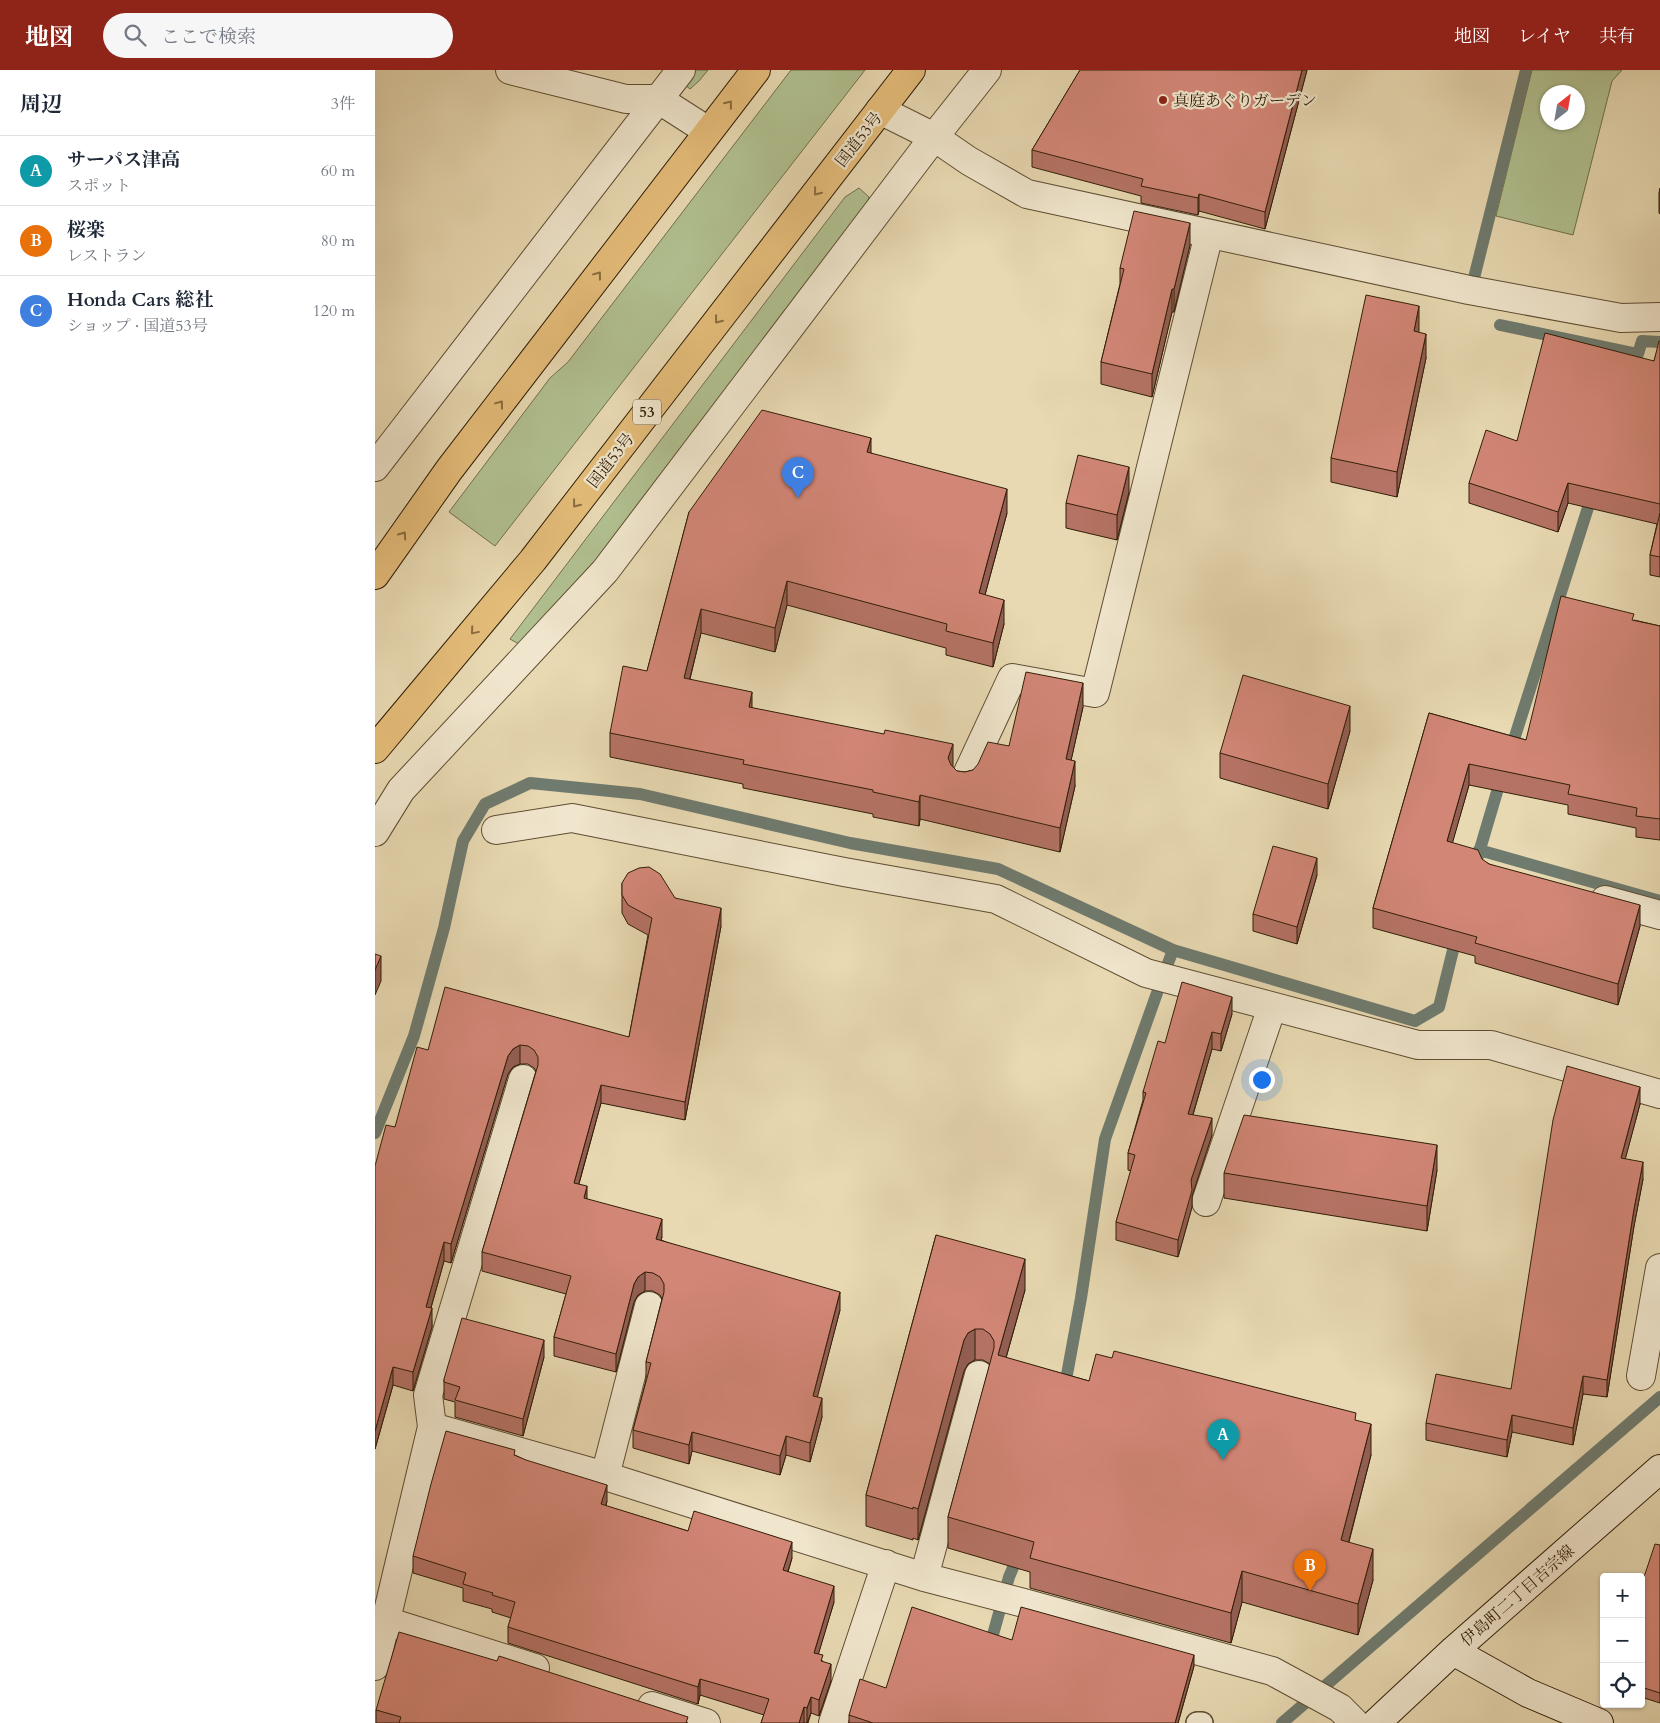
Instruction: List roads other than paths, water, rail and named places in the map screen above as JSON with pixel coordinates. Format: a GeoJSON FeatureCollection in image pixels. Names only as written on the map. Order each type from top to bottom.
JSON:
{"type":"FeatureCollection","features":[{"type":"Feature","properties":{"kind":"highway"},"geometry":{"type":"LineString","coordinates":[[375,574],[449,470],[756,70]]}},
{"type":"Feature","properties":{"kind":"highway","name":"国道53号"},"geometry":{"type":"LineString","coordinates":[[375,749],[533,560],[911,70]]}},
{"type":"Feature","properties":{"kind":"street"},"geometry":{"type":"LineString","coordinates":[[510,70],[626,99],[658,99],[708,131]]}},
{"type":"Feature","properties":{"kind":"street"},"geometry":{"type":"LineString","coordinates":[[375,467],[681,70]]}},
{"type":"Feature","properties":{"kind":"street"},"geometry":{"type":"LineString","coordinates":[[375,832],[401,790],[605,571],[934,137],[987,70]]}},
{"type":"Feature","properties":{"kind":"street"},"geometry":{"type":"LineString","coordinates":[[881,110],[934,137],[969,162],[1027,194],[1469,290],[1621,318],[1660,317]]}},
{"type":"Feature","properties":{"kind":"street"},"geometry":{"type":"LineString","coordinates":[[964,781],[1013,678],[1095,693],[1209,234]]}},
{"type":"Feature","properties":{"kind":"street"},"geometry":{"type":"LineString","coordinates":[[496,830],[572,818],[844,872],[996,899],[1146,973],[1418,1045],[1491,1045],[1660,1094]]}},
{"type":"Feature","properties":{"kind":"street"},"geometry":{"type":"LineString","coordinates":[[1586,895],[1660,915]]}},
{"type":"Feature","properties":{"kind":"street"},"geometry":{"type":"LineString","coordinates":[[1206,1202],[1272,1007]]}},
{"type":"Feature","properties":{"kind":"street"},"geometry":{"type":"LineString","coordinates":[[375,1666],[432,1427],[428,1395],[523,1079]]}},
{"type":"Feature","properties":{"kind":"street"},"geometry":{"type":"LineString","coordinates":[[1641,1376],[1660,1268]]}},
{"type":"Feature","properties":{"kind":"street"},"geometry":{"type":"LineString","coordinates":[[605,1476],[649,1306]]}},
{"type":"Feature","properties":{"kind":"street"},"geometry":{"type":"LineString","coordinates":[[924,1577],[979,1375]]}},
{"type":"Feature","properties":{"kind":"street"},"geometry":{"type":"LineString","coordinates":[[432,1427],[605,1476],[924,1577],[989,1593],[1272,1671],[1340,1708],[1355,1723]]}},
{"type":"Feature","properties":{"kind":"street","name":"伊島町二丁目吉宗線"},"geometry":{"type":"LineString","coordinates":[[1376,1723],[1453,1651],[1660,1468]]}},
{"type":"Feature","properties":{"kind":"street"},"geometry":{"type":"LineString","coordinates":[[833,1723],[886,1564]]}},
{"type":"Feature","properties":{"kind":"street"},"geometry":{"type":"LineString","coordinates":[[386,1621],[556,1675]]}},
{"type":"Feature","properties":{"kind":"street"},"geometry":{"type":"LineString","coordinates":[[1453,1651],[1528,1694],[1599,1723]]}},
{"type":"Feature","properties":{"kind":"street"},"geometry":{"type":"LineString","coordinates":[[631,1699],[706,1723]]}},
{"type":"Feature","properties":{"kind":"lane"},"geometry":{"type":"LineString","coordinates":[[1197,1723],[1203,1723]]}},
{"type":"Feature","properties":{"kind":"waterway"},"geometry":{"type":"LineString","coordinates":[[1473,282],[1526,70]]}},
{"type":"Feature","properties":{"kind":"waterway"},"geometry":{"type":"LineString","coordinates":[[1500,325],[1638,354]]}},
{"type":"Feature","properties":{"kind":"waterway"},"geometry":{"type":"LineString","coordinates":[[1632,373],[1642,341],[1660,342]]}},
{"type":"Feature","properties":{"kind":"waterway"},"geometry":{"type":"LineString","coordinates":[[1510,752],[1593,492]]}},
{"type":"Feature","properties":{"kind":"waterway"},"geometry":{"type":"LineString","coordinates":[[1475,866],[1502,775]]}},
{"type":"Feature","properties":{"kind":"waterway"},"geometry":{"type":"LineString","coordinates":[[375,1133],[414,1036],[444,928],[463,841],[485,804],[530,783],[640,794],[850,843],[998,869],[1173,950],[1415,1021],[1439,1007],[1457,934]]}},
{"type":"Feature","properties":{"kind":"waterway"},"geometry":{"type":"LineString","coordinates":[[1479,850],[1660,901]]}},
{"type":"Feature","properties":{"kind":"waterway"},"geometry":{"type":"LineString","coordinates":[[1167,966],[1173,950]]}},
{"type":"Feature","properties":{"kind":"waterway"},"geometry":{"type":"LineString","coordinates":[[1064,1391],[1081,1298],[1105,1139],[1157,993]]}},
{"type":"Feature","properties":{"kind":"waterway"},"geometry":{"type":"LineString","coordinates":[[1282,1723],[1660,1397]]}},
{"type":"Feature","properties":{"kind":"waterway"},"geometry":{"type":"LineString","coordinates":[[989,1649],[1009,1577],[1020,1551]]}},
{"type":"Feature","properties":{"kind":"place","name":"真庭あぐりガーデン"},"geometry":{"type":"Point","coordinates":[1163,100]}},
{"type":"Feature","properties":{"kind":"place","name":"Honda Cars 総社"},"geometry":{"type":"Point","coordinates":[798,498]}},
{"type":"Feature","properties":{"kind":"place","name":"サーパス津高"},"geometry":{"type":"Point","coordinates":[1223,1460]}},
{"type":"Feature","properties":{"kind":"place","name":"桜楽"},"geometry":{"type":"Point","coordinates":[1310,1591]}}]}
